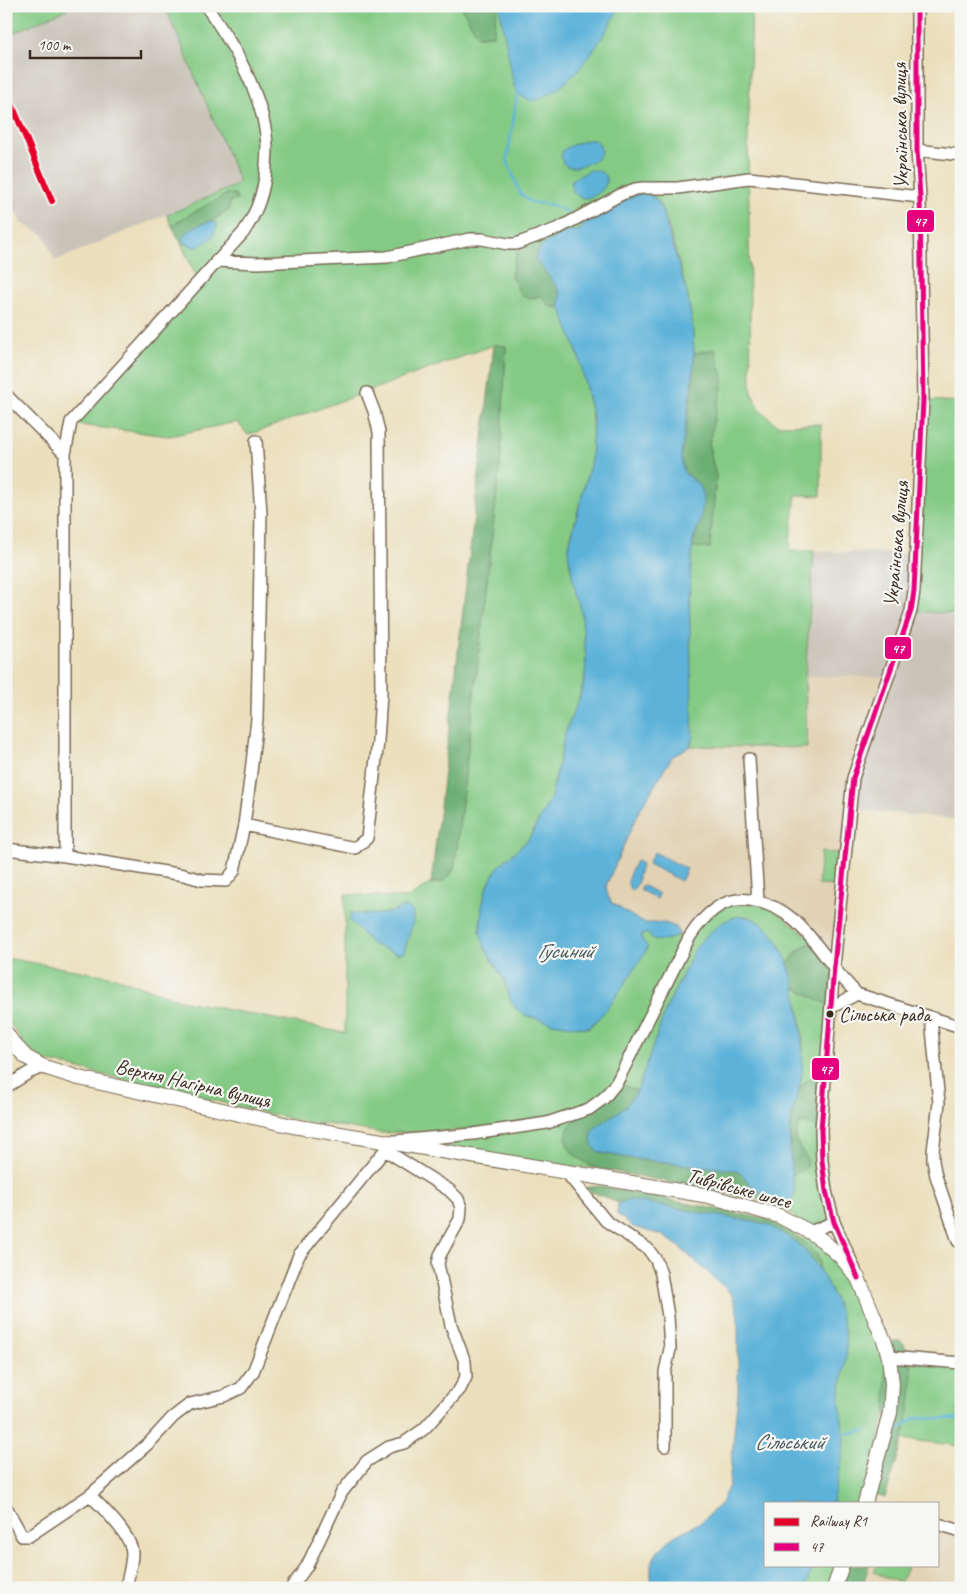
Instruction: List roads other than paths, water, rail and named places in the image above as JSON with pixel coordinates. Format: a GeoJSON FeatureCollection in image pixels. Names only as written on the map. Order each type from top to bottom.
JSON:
{"type":"FeatureCollection","features":[{"type":"Feature","properties":{"kind":"main road","name":"Верхня Нагірна вулиця"},"geometry":{"type":"LineString","coordinates":[[6,1033],[26,1056],[44,1068],[79,1078],[385,1146],[566,1172]]}},
{"type":"Feature","properties":{"kind":"main road","name":"Тиврівське шосе"},"geometry":{"type":"LineString","coordinates":[[566,1172],[709,1196],[779,1216],[810,1232],[841,1257],[858,1278],[885,1343],[889,1357],[892,1384],[890,1413],[866,1502]]}},
{"type":"Feature","properties":{"kind":"main road"},"geometry":{"type":"LineString","coordinates":[[834,1588],[842,1566]]}},
{"type":"Feature","properties":{"kind":"street"},"geometry":{"type":"LineString","coordinates":[[65,856],[65,454],[71,422],[242,233],[256,212],[264,180],[267,145],[261,114],[250,82],[230,42],[206,6]]}},
{"type":"Feature","properties":{"kind":"street","name":"Українська вулиця"},"geometry":{"type":"LineString","coordinates":[[858,1278],[834,1222],[826,1190],[821,1150],[821,1130],[834,967],[853,778],[911,611],[914,591],[923,400],[920,197],[917,150],[917,6]]}},
{"type":"Feature","properties":{"kind":"street"},"geometry":{"type":"LineString","coordinates":[[917,150],[961,155]]}},
{"type":"Feature","properties":{"kind":"street"},"geometry":{"type":"LineString","coordinates":[[216,261],[257,263],[387,257],[470,239],[516,244],[559,228],[620,194],[635,189],[678,188],[749,178],[920,197]]}},
{"type":"Feature","properties":{"kind":"street"},"geometry":{"type":"LineString","coordinates":[[244,825],[355,848],[367,838],[378,741],[381,680],[379,432],[367,393]]}},
{"type":"Feature","properties":{"kind":"street"},"geometry":{"type":"LineString","coordinates":[[6,395],[65,454]]}},
{"type":"Feature","properties":{"kind":"street"},"geometry":{"type":"LineString","coordinates":[[6,849],[65,856],[184,875],[202,880],[226,881],[234,871],[244,825],[256,719],[261,513],[256,441]]}},
{"type":"Feature","properties":{"kind":"street"},"geometry":{"type":"LineString","coordinates":[[749,760],[758,901]]}},
{"type":"Feature","properties":{"kind":"street"},"geometry":{"type":"LineString","coordinates":[[6,1507],[22,1536],[29,1536],[90,1494],[150,1442],[173,1417],[190,1404],[224,1396],[241,1388],[253,1372],[299,1255],[385,1146],[548,1124],[597,1104],[617,1082],[660,993],[696,927],[711,911],[726,902],[741,899],[758,901],[771,904],[790,916],[808,934],[857,994],[961,1027]]}},
{"type":"Feature","properties":{"kind":"street"},"geometry":{"type":"LineString","coordinates":[[832,1007],[857,994]]}},
{"type":"Feature","properties":{"kind":"street"},"geometry":{"type":"LineString","coordinates":[[931,1018],[939,1103],[933,1161],[936,1176],[958,1241]]}},
{"type":"Feature","properties":{"kind":"street"},"geometry":{"type":"LineString","coordinates":[[6,1087],[30,1072],[44,1068]]}},
{"type":"Feature","properties":{"kind":"street"},"geometry":{"type":"LineString","coordinates":[[291,1588],[307,1566],[342,1492],[367,1461],[389,1447],[404,1443],[424,1429],[460,1389],[466,1377],[465,1362],[451,1325],[438,1264],[440,1255],[460,1219],[461,1208],[458,1199],[449,1190],[385,1146]]}},
{"type":"Feature","properties":{"kind":"street"},"geometry":{"type":"LineString","coordinates":[[566,1172],[606,1221],[648,1249],[656,1260],[661,1274],[668,1316],[670,1349],[665,1372],[666,1446]]}},
{"type":"Feature","properties":{"kind":"street"},"geometry":{"type":"LineString","coordinates":[[810,1232],[834,1222]]}},
{"type":"Feature","properties":{"kind":"street"},"geometry":{"type":"LineString","coordinates":[[889,1357],[961,1363]]}},
{"type":"Feature","properties":{"kind":"street"},"geometry":{"type":"LineString","coordinates":[[90,1494],[126,1536],[131,1545],[132,1554],[126,1588]]}},
{"type":"Feature","properties":{"kind":"street"},"geometry":{"type":"LineString","coordinates":[[940,1525],[961,1531]]}},
{"type":"Feature","properties":{"kind":"water"},"geometry":{"type":"Polygon","coordinates":[[[499,6],[621,6],[605,34],[574,75],[562,86],[534,101],[522,96],[514,86],[499,6]]]}},
{"type":"Feature","properties":{"kind":"water"},"geometry":{"type":"Polygon","coordinates":[[[587,140],[595,140],[599,144],[601,151],[597,159],[578,167],[564,164],[561,157],[564,150],[587,140]]]}},
{"type":"Feature","properties":{"kind":"water"},"geometry":{"type":"Polygon","coordinates":[[[591,170],[605,175],[605,185],[596,194],[582,198],[573,191],[571,180],[591,170]]]}},
{"type":"Feature","properties":{"kind":"water","name":"Гусиний"},"geometry":{"type":"Polygon","coordinates":[[[639,194],[655,198],[663,213],[687,293],[692,322],[693,375],[681,455],[683,470],[702,490],[703,505],[700,522],[693,541],[689,593],[693,737],[690,746],[672,757],[638,813],[606,886],[612,903],[638,920],[646,923],[665,923],[676,927],[679,933],[668,940],[653,939],[647,933],[642,935],[641,938],[647,949],[610,1005],[593,1024],[586,1028],[552,1023],[525,1015],[516,1009],[510,1000],[504,980],[485,948],[480,931],[482,907],[486,890],[493,875],[499,866],[528,840],[551,798],[565,733],[582,691],[585,677],[586,659],[581,610],[573,582],[568,550],[591,461],[593,419],[579,357],[560,307],[560,293],[536,260],[536,255],[542,246],[558,235],[568,231],[580,230],[594,214],[639,194]]]}},
{"type":"Feature","properties":{"kind":"water"},"geometry":{"type":"Polygon","coordinates":[[[212,221],[218,224],[212,238],[196,248],[185,243],[182,239],[191,229],[212,221]]]}},
{"type":"Feature","properties":{"kind":"water"},"geometry":{"type":"Polygon","coordinates":[[[654,852],[687,869],[681,881],[648,864],[654,852]]]}},
{"type":"Feature","properties":{"kind":"water"},"geometry":{"type":"Polygon","coordinates":[[[636,861],[642,864],[638,875],[638,882],[631,891],[628,880],[636,861]]]}},
{"type":"Feature","properties":{"kind":"water"},"geometry":{"type":"Polygon","coordinates":[[[642,885],[659,894],[657,899],[640,890],[642,885]]]}},
{"type":"Feature","properties":{"kind":"water"},"geometry":{"type":"Polygon","coordinates":[[[406,906],[413,912],[413,922],[404,952],[398,954],[372,944],[350,921],[351,913],[380,914],[392,912],[406,906]]]}},
{"type":"Feature","properties":{"kind":"water"},"geometry":{"type":"Polygon","coordinates":[[[740,916],[759,922],[774,936],[785,956],[793,980],[798,1006],[802,1073],[790,1129],[792,1178],[795,1194],[787,1202],[758,1192],[736,1170],[628,1158],[598,1152],[591,1141],[595,1128],[625,1107],[637,1091],[666,1009],[695,949],[714,928],[727,920],[740,916]]]}},
{"type":"Feature","properties":{"kind":"water","name":"Сільський"},"geometry":{"type":"Polygon","coordinates":[[[629,1200],[766,1224],[790,1238],[807,1252],[830,1289],[841,1316],[846,1341],[840,1398],[844,1437],[843,1451],[832,1502],[764,1502],[764,1566],[814,1566],[805,1588],[655,1588],[651,1579],[651,1564],[657,1552],[674,1536],[701,1522],[721,1503],[729,1485],[738,1392],[738,1319],[732,1295],[724,1287],[677,1245],[662,1235],[633,1227],[617,1214],[618,1203],[629,1200]]]}},
{"type":"Feature","properties":{"kind":"waterway"},"geometry":{"type":"LineString","coordinates":[[518,90],[507,160],[520,193],[530,202],[552,205],[572,214]]}},
{"type":"Feature","properties":{"kind":"waterway"},"geometry":{"type":"LineString","coordinates":[[892,1435],[915,1418],[961,1419]]}},
{"type":"Feature","properties":{"kind":"waterway"},"geometry":{"type":"LineString","coordinates":[[840,1434],[866,1431]]}},
{"type":"Feature","properties":{"kind":"rail line","name":"R1"},"geometry":{"type":"LineString","coordinates":[[6,90],[52,201]]}},
{"type":"Feature","properties":{"kind":"place","name":"Сільська рада"},"geometry":{"type":"Point","coordinates":[830,1014]}}]}
